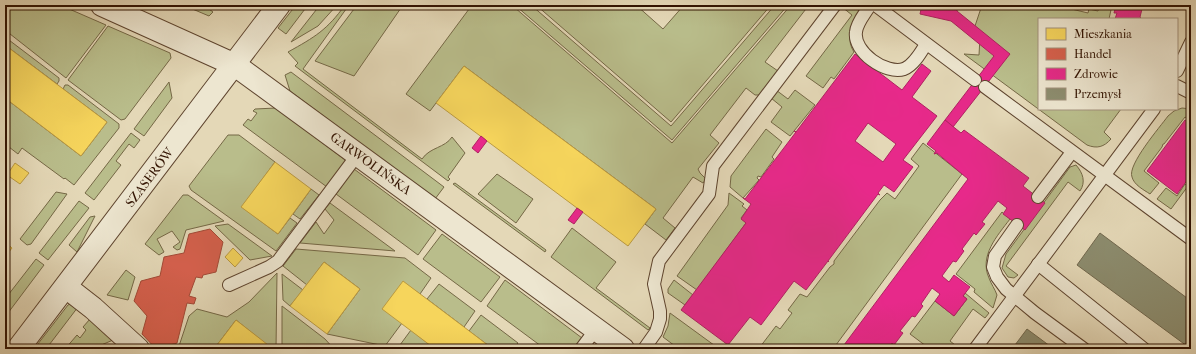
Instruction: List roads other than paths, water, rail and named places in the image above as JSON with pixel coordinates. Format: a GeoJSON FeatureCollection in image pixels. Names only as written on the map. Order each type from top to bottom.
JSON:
{"type":"FeatureCollection","features":[{"type":"Feature","properties":{"kind":"street","name":"GARWOLIŃSKA"},"geometry":{"type":"LineString","coordinates":[[102,5],[235,64],[623,349]]}},
{"type":"Feature","properties":{"kind":"street","name":"SZASERÓW"},"geometry":{"type":"LineString","coordinates":[[18,349],[279,5]]}},
{"type":"Feature","properties":{"kind":"street"},"geometry":{"type":"LineString","coordinates":[[66,286],[138,349]]}},
{"type":"Feature","properties":{"kind":"lane"},"geometry":{"type":"LineString","coordinates":[[644,349],[656,332],[660,319],[660,311],[654,284],[659,261],[709,194],[713,166],[835,5]]}},
{"type":"Feature","properties":{"kind":"lane"},"geometry":{"type":"LineString","coordinates":[[870,5],[857,26],[856,42],[861,51],[882,66],[892,70],[904,69],[912,63],[926,44]]}},
{"type":"Feature","properties":{"kind":"lane"},"geometry":{"type":"LineString","coordinates":[[875,5],[1191,239]]}},
{"type":"Feature","properties":{"kind":"lane"},"geometry":{"type":"LineString","coordinates":[[1178,69],[1191,42]]}},
{"type":"Feature","properties":{"kind":"lane"},"geometry":{"type":"LineString","coordinates":[[1178,86],[1191,93]]}},
{"type":"Feature","properties":{"kind":"lane"},"geometry":{"type":"LineString","coordinates":[[975,349],[1153,110]]}},
{"type":"Feature","properties":{"kind":"lane"},"geometry":{"type":"LineString","coordinates":[[1038,197],[1072,152]]}},
{"type":"Feature","properties":{"kind":"lane"},"geometry":{"type":"LineString","coordinates":[[229,285],[269,266],[278,260],[358,154]]}},
{"type":"Feature","properties":{"kind":"lane"},"geometry":{"type":"LineString","coordinates":[[1017,225],[996,252],[994,267],[1000,282],[1015,296],[1084,349]]}},
{"type":"Feature","properties":{"kind":"lane"},"geometry":{"type":"LineString","coordinates":[[1038,264],[1144,349]]}},
{"type":"Feature","properties":{"kind":"lane"},"geometry":{"type":"LineString","coordinates":[[582,349],[596,329]]}}]}
